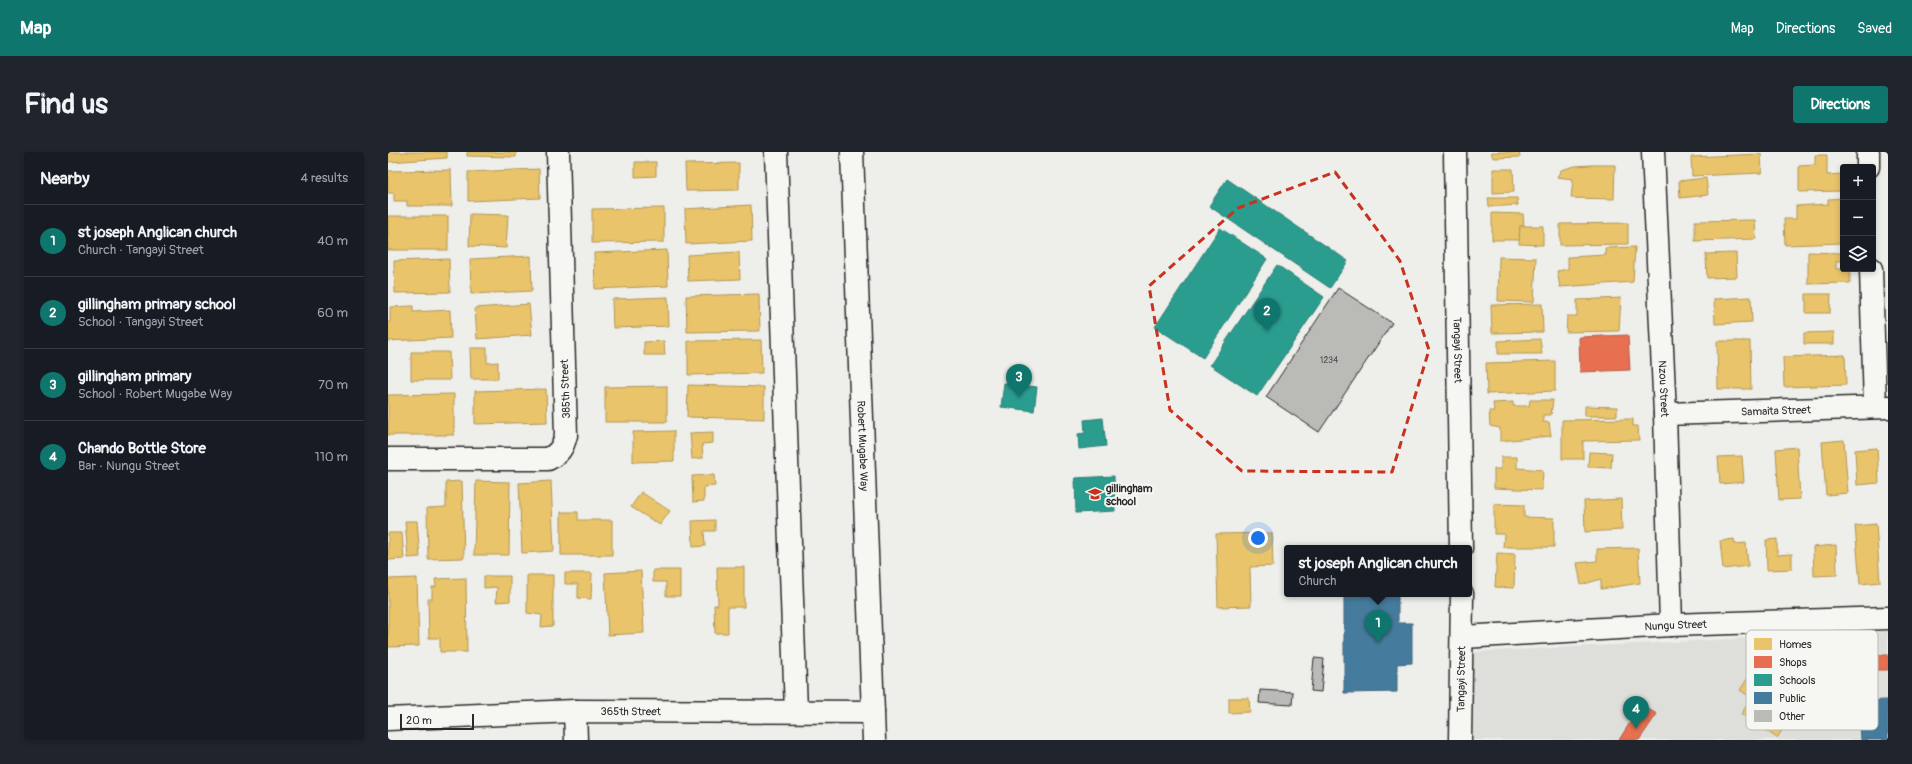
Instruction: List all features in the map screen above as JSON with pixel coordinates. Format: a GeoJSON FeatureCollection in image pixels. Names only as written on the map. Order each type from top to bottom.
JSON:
{"type":"FeatureCollection","features":[{"type":"Feature","properties":{"kind":"street","name":"385th Street"},"geometry":{"type":"LineString","coordinates":[[388,459],[548,459],[557,455],[564,446],[566,435],[558,152]]}},
{"type":"Feature","properties":{"kind":"street"},"geometry":{"type":"LineString","coordinates":[[776,152],[796,711]]}},
{"type":"Feature","properties":{"kind":"street","name":"Robert Mugabe Way"},"geometry":{"type":"LineString","coordinates":[[852,152],[874,740]]}},
{"type":"Feature","properties":{"kind":"street","name":"Tangayi Street"},"geometry":{"type":"LineString","coordinates":[[1455,152],[1461,545]]}},
{"type":"Feature","properties":{"kind":"street","name":"Nzou Street"},"geometry":{"type":"LineString","coordinates":[[1652,152],[1665,414],[1671,625]]}},
{"type":"Feature","properties":{"kind":"street"},"geometry":{"type":"LineString","coordinates":[[1868,152],[1868,164]]}},
{"type":"Feature","properties":{"kind":"street"},"geometry":{"type":"LineString","coordinates":[[1871,272],[1881,407]]}},
{"type":"Feature","properties":{"kind":"street","name":"Samaita Street"},"geometry":{"type":"LineString","coordinates":[[1665,414],[1881,407]]}},
{"type":"Feature","properties":{"kind":"street","name":"Tangayi Street"},"geometry":{"type":"LineString","coordinates":[[1460,740],[1463,637],[1462,597]]}},
{"type":"Feature","properties":{"kind":"street","name":"Nungu Street"},"geometry":{"type":"LineString","coordinates":[[1463,637],[1671,625],[1888,618]]}},
{"type":"Feature","properties":{"kind":"street"},"geometry":{"type":"LineString","coordinates":[[575,711],[576,740]]}},
{"type":"Feature","properties":{"kind":"street","name":"365th Street"},"geometry":{"type":"LineString","coordinates":[[388,719],[575,711],[873,712]]}},
{"type":"Feature","properties":{"kind":"highlighted area"},"geometry":{"type":"Polygon","coordinates":[[[1335,172],[1400,261],[1429,350],[1392,472],[1242,471],[1170,410],[1149,286],[1238,208],[1335,172]]]}},
{"type":"Feature","properties":{"kind":"shaded area"},"geometry":{"type":"Polygon","coordinates":[[[1888,631],[1888,740],[1460,740],[1454,653],[1746,638],[1746,730],[1878,730],[1878,632],[1888,631]]]}},
{"type":"Feature","properties":{"kind":"building: Homes"},"geometry":{"type":"Polygon","coordinates":[[[388,152],[447,152],[447,158],[388,162],[388,152]]]}},
{"type":"Feature","properties":{"kind":"building: Homes"},"geometry":{"type":"Polygon","coordinates":[[[467,152],[516,152],[516,157],[467,156],[467,152]]]}},
{"type":"Feature","properties":{"kind":"building: Homes"},"geometry":{"type":"Polygon","coordinates":[[[1491,152],[1519,152],[1520,157],[1493,158],[1491,152]]]}},
{"type":"Feature","properties":{"kind":"building: Homes"},"geometry":{"type":"Polygon","coordinates":[[[1761,154],[1762,173],[1692,176],[1691,157],[1761,154]]]}},
{"type":"Feature","properties":{"kind":"building: Homes"},"geometry":{"type":"Polygon","coordinates":[[[1815,155],[1827,155],[1827,175],[1840,174],[1840,191],[1799,192],[1799,166],[1815,165],[1815,155]]]}},
{"type":"Feature","properties":{"kind":"building: Homes"},"geometry":{"type":"Polygon","coordinates":[[[635,162],[656,162],[656,176],[635,177],[635,162]]]}},
{"type":"Feature","properties":{"kind":"building: Homes"},"geometry":{"type":"Polygon","coordinates":[[[739,163],[739,190],[686,191],[685,164],[739,163]]]}},
{"type":"Feature","properties":{"kind":"building: Homes"},"geometry":{"type":"Polygon","coordinates":[[[1615,165],[1614,199],[1571,198],[1573,179],[1557,177],[1561,170],[1575,166],[1615,165]]]}},
{"type":"Feature","properties":{"kind":"building: Homes"},"geometry":{"type":"Polygon","coordinates":[[[539,169],[540,198],[468,201],[468,172],[539,169]]]}},
{"type":"Feature","properties":{"kind":"building: Homes"},"geometry":{"type":"Polygon","coordinates":[[[1493,169],[1513,169],[1514,192],[1493,193],[1493,169]]]}},
{"type":"Feature","properties":{"kind":"building: Homes"},"geometry":{"type":"Polygon","coordinates":[[[451,170],[452,206],[407,206],[407,201],[394,201],[394,193],[388,193],[388,171],[451,170]]]}},
{"type":"Feature","properties":{"kind":"building: Homes"},"geometry":{"type":"Polygon","coordinates":[[[1706,178],[1708,195],[1680,198],[1679,181],[1706,178]]]}},
{"type":"Feature","properties":{"kind":"building: Homes"},"geometry":{"type":"Polygon","coordinates":[[[1488,198],[1517,198],[1518,205],[1489,207],[1488,198]]]}},
{"type":"Feature","properties":{"kind":"building: Homes"},"geometry":{"type":"Polygon","coordinates":[[[1840,198],[1840,243],[1785,245],[1784,219],[1796,219],[1796,206],[1828,204],[1828,199],[1840,198]]]}},
{"type":"Feature","properties":{"kind":"building: Homes"},"geometry":{"type":"Polygon","coordinates":[[[751,205],[752,241],[686,244],[685,209],[751,205]]]}},
{"type":"Feature","properties":{"kind":"building: Homes"},"geometry":{"type":"Polygon","coordinates":[[[664,208],[664,242],[592,243],[592,209],[664,208]]]}},
{"type":"Feature","properties":{"kind":"building: Homes"},"geometry":{"type":"Polygon","coordinates":[[[1492,213],[1523,214],[1524,226],[1520,226],[1520,240],[1492,240],[1492,213]]]}},
{"type":"Feature","properties":{"kind":"building: Homes"},"geometry":{"type":"Polygon","coordinates":[[[470,214],[508,215],[506,248],[469,246],[470,214]]]}},
{"type":"Feature","properties":{"kind":"building: Homes"},"geometry":{"type":"Polygon","coordinates":[[[388,216],[448,216],[448,250],[388,250],[388,216]]]}},
{"type":"Feature","properties":{"kind":"building: Homes"},"geometry":{"type":"Polygon","coordinates":[[[1755,220],[1756,239],[1695,241],[1695,221],[1755,220]]]}},
{"type":"Feature","properties":{"kind":"building: Homes"},"geometry":{"type":"Polygon","coordinates":[[[1628,223],[1628,244],[1560,245],[1560,224],[1628,223]]]}},
{"type":"Feature","properties":{"kind":"building: Homes"},"geometry":{"type":"Polygon","coordinates":[[[1520,226],[1543,226],[1543,245],[1519,244],[1520,226]]]}},
{"type":"Feature","properties":{"kind":"building: Homes"},"geometry":{"type":"Polygon","coordinates":[[[1635,247],[1633,282],[1560,287],[1557,271],[1568,269],[1568,257],[1606,255],[1605,248],[1635,247]]]}},
{"type":"Feature","properties":{"kind":"building: Homes"},"geometry":{"type":"Polygon","coordinates":[[[667,250],[668,286],[595,289],[594,253],[667,250]]]}},
{"type":"Feature","properties":{"kind":"building: Homes"},"geometry":{"type":"Polygon","coordinates":[[[739,252],[740,279],[688,281],[687,255],[739,252]]]}},
{"type":"Feature","properties":{"kind":"building: Homes"},"geometry":{"type":"Polygon","coordinates":[[[1808,252],[1840,253],[1840,261],[1836,261],[1836,269],[1840,269],[1840,272],[1850,272],[1850,283],[1808,284],[1808,252]]]}},
{"type":"Feature","properties":{"kind":"building: Homes"},"geometry":{"type":"Polygon","coordinates":[[[1736,253],[1737,277],[1707,278],[1706,254],[1736,253]]]}},
{"type":"Feature","properties":{"kind":"building: Homes"},"geometry":{"type":"Polygon","coordinates":[[[531,256],[532,291],[471,294],[470,259],[531,256]]]}},
{"type":"Feature","properties":{"kind":"building: Homes"},"geometry":{"type":"Polygon","coordinates":[[[1499,257],[1536,258],[1534,302],[1498,301],[1499,257]]]}},
{"type":"Feature","properties":{"kind":"building: Homes"},"geometry":{"type":"Polygon","coordinates":[[[449,259],[450,292],[395,293],[394,261],[449,259]]]}},
{"type":"Feature","properties":{"kind":"building: Homes"},"geometry":{"type":"Polygon","coordinates":[[[759,294],[760,331],[687,332],[686,296],[759,294]]]}},
{"type":"Feature","properties":{"kind":"building: Homes"},"geometry":{"type":"Polygon","coordinates":[[[1806,294],[1831,294],[1830,313],[1806,313],[1806,294]]]}},
{"type":"Feature","properties":{"kind":"building: Homes"},"geometry":{"type":"Polygon","coordinates":[[[668,297],[669,326],[613,328],[612,299],[668,297]]]}},
{"type":"Feature","properties":{"kind":"building: Homes"},"geometry":{"type":"Polygon","coordinates":[[[1751,297],[1752,322],[1715,324],[1714,299],[1751,297]]]}},
{"type":"Feature","properties":{"kind":"building: Homes"},"geometry":{"type":"Polygon","coordinates":[[[1621,298],[1619,331],[1566,332],[1567,316],[1577,316],[1577,300],[1621,298]]]}},
{"type":"Feature","properties":{"kind":"building: Homes"},"geometry":{"type":"Polygon","coordinates":[[[529,304],[532,335],[477,339],[475,308],[529,304]]]}},
{"type":"Feature","properties":{"kind":"building: Homes"},"geometry":{"type":"Polygon","coordinates":[[[1542,304],[1543,332],[1492,333],[1491,305],[1542,304]]]}},
{"type":"Feature","properties":{"kind":"building: Homes"},"geometry":{"type":"Polygon","coordinates":[[[413,306],[413,312],[450,310],[451,338],[388,341],[390,307],[413,306]]]}},
{"type":"Feature","properties":{"kind":"building: Homes"},"geometry":{"type":"Polygon","coordinates":[[[1834,332],[1834,344],[1804,344],[1804,333],[1834,332]]]}},
{"type":"Feature","properties":{"kind":"building: Homes"},"geometry":{"type":"Polygon","coordinates":[[[1540,339],[1542,354],[1498,354],[1498,341],[1540,339]]]}},
{"type":"Feature","properties":{"kind":"building: Homes"},"geometry":{"type":"Polygon","coordinates":[[[761,340],[762,373],[688,375],[688,341],[761,340]]]}},
{"type":"Feature","properties":{"kind":"building: Homes"},"geometry":{"type":"Polygon","coordinates":[[[664,341],[665,355],[644,355],[644,342],[664,341]]]}},
{"type":"Feature","properties":{"kind":"building: Homes"},"geometry":{"type":"Polygon","coordinates":[[[1717,341],[1750,341],[1751,389],[1718,389],[1717,341]]]}},
{"type":"Feature","properties":{"kind":"building: Homes"},"geometry":{"type":"Polygon","coordinates":[[[470,348],[487,348],[487,363],[498,362],[498,379],[471,379],[470,348]]]}},
{"type":"Feature","properties":{"kind":"building: Homes"},"geometry":{"type":"Polygon","coordinates":[[[411,352],[449,352],[450,380],[411,380],[411,352]]]}},
{"type":"Feature","properties":{"kind":"building: Homes"},"geometry":{"type":"Polygon","coordinates":[[[1845,355],[1846,385],[1784,387],[1783,357],[1845,355]]]}},
{"type":"Feature","properties":{"kind":"building: Homes"},"geometry":{"type":"Polygon","coordinates":[[[1555,361],[1555,391],[1487,394],[1486,363],[1555,361]]]}},
{"type":"Feature","properties":{"kind":"building: Homes"},"geometry":{"type":"Polygon","coordinates":[[[688,385],[764,387],[764,419],[687,417],[688,385]]]}},
{"type":"Feature","properties":{"kind":"building: Homes"},"geometry":{"type":"Polygon","coordinates":[[[667,386],[667,422],[605,422],[605,387],[667,386]]]}},
{"type":"Feature","properties":{"kind":"building: Homes"},"geometry":{"type":"Polygon","coordinates":[[[546,389],[547,422],[475,424],[475,391],[546,389]]]}},
{"type":"Feature","properties":{"kind":"building: Homes"},"geometry":{"type":"Polygon","coordinates":[[[454,394],[454,435],[388,435],[388,395],[454,394]]]}},
{"type":"Feature","properties":{"kind":"building: Homes"},"geometry":{"type":"Polygon","coordinates":[[[1530,400],[1553,400],[1551,415],[1543,415],[1543,422],[1549,422],[1551,436],[1500,441],[1500,428],[1490,426],[1489,411],[1494,411],[1493,403],[1513,402],[1513,406],[1529,406],[1530,400]]]}},
{"type":"Feature","properties":{"kind":"building: Homes"},"geometry":{"type":"Polygon","coordinates":[[[1585,406],[1617,407],[1617,416],[1585,416],[1585,406]]]}},
{"type":"Feature","properties":{"kind":"building: Homes"},"geometry":{"type":"Polygon","coordinates":[[[1633,419],[1633,426],[1638,426],[1639,440],[1583,441],[1583,459],[1562,459],[1562,420],[1633,419]]]}},
{"type":"Feature","properties":{"kind":"building: Homes"},"geometry":{"type":"Polygon","coordinates":[[[674,431],[674,461],[633,462],[633,432],[674,431]]]}},
{"type":"Feature","properties":{"kind":"building: Homes"},"geometry":{"type":"Polygon","coordinates":[[[713,432],[713,443],[702,444],[703,458],[692,459],[690,433],[713,432]]]}},
{"type":"Feature","properties":{"kind":"building: Homes"},"geometry":{"type":"Polygon","coordinates":[[[1844,440],[1848,493],[1826,495],[1822,442],[1844,440]]]}},
{"type":"Feature","properties":{"kind":"building: Homes"},"geometry":{"type":"Polygon","coordinates":[[[1797,447],[1800,499],[1779,500],[1776,449],[1797,447]]]}},
{"type":"Feature","properties":{"kind":"building: Homes"},"geometry":{"type":"Polygon","coordinates":[[[1877,448],[1879,483],[1857,485],[1855,450],[1877,448]]]}},
{"type":"Feature","properties":{"kind":"building: Homes"},"geometry":{"type":"Polygon","coordinates":[[[1589,452],[1612,453],[1611,468],[1588,467],[1589,452]]]}},
{"type":"Feature","properties":{"kind":"building: Homes"},"geometry":{"type":"Polygon","coordinates":[[[1742,456],[1744,482],[1720,484],[1718,457],[1742,456]]]}},
{"type":"Feature","properties":{"kind":"building: Homes"},"geometry":{"type":"Polygon","coordinates":[[[1501,457],[1517,457],[1517,468],[1543,470],[1542,490],[1494,488],[1494,469],[1501,469],[1501,457]]]}},
{"type":"Feature","properties":{"kind":"building: Homes"},"geometry":{"type":"Polygon","coordinates":[[[714,475],[715,486],[704,487],[704,501],[693,502],[692,476],[714,475]]]}},
{"type":"Feature","properties":{"kind":"building: Homes"},"geometry":{"type":"Polygon","coordinates":[[[462,481],[464,558],[428,559],[427,508],[446,507],[446,482],[462,481]]]}},
{"type":"Feature","properties":{"kind":"building: Homes"},"geometry":{"type":"Polygon","coordinates":[[[476,481],[510,482],[509,555],[474,555],[476,481]]]}},
{"type":"Feature","properties":{"kind":"building: Homes"},"geometry":{"type":"Polygon","coordinates":[[[551,481],[554,551],[522,553],[519,483],[551,481]]]}},
{"type":"Feature","properties":{"kind":"building: Homes"},"geometry":{"type":"Polygon","coordinates":[[[641,492],[670,511],[660,525],[631,507],[641,492]]]}},
{"type":"Feature","properties":{"kind":"building: Homes"},"geometry":{"type":"Polygon","coordinates":[[[1621,499],[1622,530],[1585,532],[1584,501],[1621,499]]]}},
{"type":"Feature","properties":{"kind":"building: Homes"},"geometry":{"type":"Polygon","coordinates":[[[1494,504],[1524,505],[1524,517],[1554,518],[1554,547],[1503,547],[1504,534],[1494,534],[1494,504]]]}},
{"type":"Feature","properties":{"kind":"building: Homes"},"geometry":{"type":"Polygon","coordinates":[[[561,512],[578,512],[578,520],[612,520],[612,555],[561,555],[561,512]]]}},
{"type":"Feature","properties":{"kind":"building: Homes"},"geometry":{"type":"Polygon","coordinates":[[[715,520],[715,531],[704,531],[705,546],[693,547],[692,521],[715,520]]]}},
{"type":"Feature","properties":{"kind":"building: Homes"},"geometry":{"type":"Polygon","coordinates":[[[405,521],[417,521],[420,557],[408,558],[405,521]]]}},
{"type":"Feature","properties":{"kind":"building: Homes"},"geometry":{"type":"Polygon","coordinates":[[[1876,524],[1880,582],[1860,584],[1855,526],[1876,524]]]}},
{"type":"Feature","properties":{"kind":"building: Homes"},"geometry":{"type":"Polygon","coordinates":[[[388,533],[402,533],[404,559],[388,560],[388,533]]]}},
{"type":"Feature","properties":{"kind":"building: Homes"},"geometry":{"type":"Polygon","coordinates":[[[1272,533],[1273,566],[1250,567],[1251,606],[1218,607],[1216,534],[1272,533]]]}},
{"type":"Feature","properties":{"kind":"building: Homes"},"geometry":{"type":"Polygon","coordinates":[[[1734,539],[1735,544],[1746,543],[1748,566],[1723,569],[1720,541],[1734,539]]]}},
{"type":"Feature","properties":{"kind":"building: Homes"},"geometry":{"type":"Polygon","coordinates":[[[1777,539],[1777,555],[1792,554],[1792,569],[1767,570],[1766,540],[1777,539]]]}},
{"type":"Feature","properties":{"kind":"building: Homes"},"geometry":{"type":"Polygon","coordinates":[[[1836,545],[1837,575],[1814,576],[1813,547],[1836,545]]]}},
{"type":"Feature","properties":{"kind":"building: Homes"},"geometry":{"type":"Polygon","coordinates":[[[1638,548],[1640,583],[1601,589],[1601,579],[1581,585],[1577,563],[1597,561],[1597,549],[1638,548]]]}},
{"type":"Feature","properties":{"kind":"building: Homes"},"geometry":{"type":"Polygon","coordinates":[[[1497,553],[1515,554],[1514,588],[1495,587],[1497,553]]]}},
{"type":"Feature","properties":{"kind":"building: Homes"},"geometry":{"type":"Polygon","coordinates":[[[717,567],[744,567],[744,607],[728,607],[728,633],[715,633],[714,605],[718,605],[717,567]]]}},
{"type":"Feature","properties":{"kind":"building: Homes"},"geometry":{"type":"Polygon","coordinates":[[[653,570],[680,570],[680,596],[666,596],[666,582],[653,582],[653,570]]]}},
{"type":"Feature","properties":{"kind":"building: Homes"},"geometry":{"type":"Polygon","coordinates":[[[641,571],[644,633],[608,635],[605,573],[641,571]]]}},
{"type":"Feature","properties":{"kind":"building: Homes"},"geometry":{"type":"Polygon","coordinates":[[[565,573],[592,573],[591,599],[578,598],[578,584],[565,584],[565,573]]]}},
{"type":"Feature","properties":{"kind":"building: Homes"},"geometry":{"type":"Polygon","coordinates":[[[527,575],[553,575],[553,626],[541,627],[542,615],[527,613],[527,575]]]}},
{"type":"Feature","properties":{"kind":"building: Homes"},"geometry":{"type":"Polygon","coordinates":[[[484,576],[510,576],[510,601],[496,602],[497,587],[484,588],[484,576]]]}},
{"type":"Feature","properties":{"kind":"building: Homes"},"geometry":{"type":"Polygon","coordinates":[[[417,578],[419,646],[388,647],[388,579],[417,578]]]}},
{"type":"Feature","properties":{"kind":"building: Homes"},"geometry":{"type":"Polygon","coordinates":[[[466,578],[467,652],[440,652],[440,638],[429,638],[428,599],[432,599],[432,587],[436,587],[435,579],[466,578]]]}},
{"type":"Feature","properties":{"kind":"building: Homes"},"geometry":{"type":"Polygon","coordinates":[[[1746,681],[1746,694],[1740,690],[1746,681]]]}},
{"type":"Feature","properties":{"kind":"building: Homes"},"geometry":{"type":"Polygon","coordinates":[[[1229,698],[1249,698],[1250,712],[1229,713],[1229,698]]]}},
{"type":"Feature","properties":{"kind":"building: Homes"},"geometry":{"type":"Polygon","coordinates":[[[1746,707],[1746,717],[1741,714],[1746,707]]]}},
{"type":"Feature","properties":{"kind":"building: Homes"},"geometry":{"type":"Polygon","coordinates":[[[1765,730],[1782,730],[1777,738],[1765,730]]]}},
{"type":"Feature","properties":{"kind":"building: Shops"},"geometry":{"type":"Polygon","coordinates":[[[1628,335],[1630,370],[1580,372],[1579,337],[1628,335]]]}},
{"type":"Feature","properties":{"kind":"building: Shops"},"geometry":{"type":"Polygon","coordinates":[[[1878,655],[1888,655],[1888,670],[1878,670],[1878,655]]]}},
{"type":"Feature","properties":{"kind":"building: Shops"},"geometry":{"type":"Polygon","coordinates":[[[1641,705],[1657,714],[1639,740],[1619,740],[1641,705]]]}},
{"type":"Feature","properties":{"kind":"building: Schools"},"geometry":{"type":"Polygon","coordinates":[[[1227,179],[1348,261],[1330,288],[1209,206],[1227,179]]]}},
{"type":"Feature","properties":{"kind":"building: Schools"},"geometry":{"type":"Polygon","coordinates":[[[1220,228],[1267,259],[1203,358],[1155,327],[1220,228]]]}},
{"type":"Feature","properties":{"kind":"building: Schools"},"geometry":{"type":"Polygon","coordinates":[[[1277,265],[1324,297],[1257,396],[1210,365],[1277,265]]]}},
{"type":"Feature","properties":{"kind":"building: Schools"},"geometry":{"type":"Polygon","coordinates":[[[1004,383],[1037,387],[1034,411],[1001,407],[1004,383]]]}},
{"type":"Feature","properties":{"kind":"building: Schools"},"geometry":{"type":"Polygon","coordinates":[[[1103,418],[1106,446],[1079,449],[1078,434],[1085,433],[1084,420],[1103,418]]]}},
{"type":"Feature","properties":{"kind":"building: Schools","name":"gillingham school"},"geometry":{"type":"Polygon","coordinates":[[[1114,476],[1115,511],[1076,513],[1075,478],[1114,476]]]}},
{"type":"Feature","properties":{"kind":"building: Public"},"geometry":{"type":"Polygon","coordinates":[[[1344,597],[1398,597],[1398,623],[1412,623],[1412,663],[1397,664],[1397,692],[1344,693],[1344,597]]]}},
{"type":"Feature","properties":{"kind":"building: Public"},"geometry":{"type":"Polygon","coordinates":[[[1878,700],[1888,700],[1888,740],[1861,740],[1860,730],[1878,730],[1878,700]]]}},
{"type":"Feature","properties":{"kind":"building: Other"},"geometry":{"type":"Polygon","coordinates":[[[1338,288],[1392,323],[1319,432],[1266,397],[1338,288]]]}},
{"type":"Feature","properties":{"kind":"building: Other"},"geometry":{"type":"Polygon","coordinates":[[[1314,658],[1324,659],[1321,692],[1311,691],[1314,658]]]}},
{"type":"Feature","properties":{"kind":"building: Other"},"geometry":{"type":"Polygon","coordinates":[[[1260,690],[1293,692],[1292,705],[1259,703],[1260,690]]]}},
{"type":"Feature","properties":{"kind":"place","name":"gillingham primary school"},"geometry":{"type":"Point","coordinates":[1267,331]}},
{"type":"Feature","properties":{"kind":"place","name":"gillingham primary"},"geometry":{"type":"Point","coordinates":[1019,397]}},
{"type":"Feature","properties":{"kind":"place","name":"gillingham school"},"geometry":{"type":"Point","coordinates":[1095,494]}},
{"type":"Feature","properties":{"kind":"place","name":"st joseph Anglican church"},"geometry":{"type":"Point","coordinates":[1378,643]}},
{"type":"Feature","properties":{"kind":"place","name":"Chando Bottle Store"},"geometry":{"type":"Point","coordinates":[1636,729]}}]}
